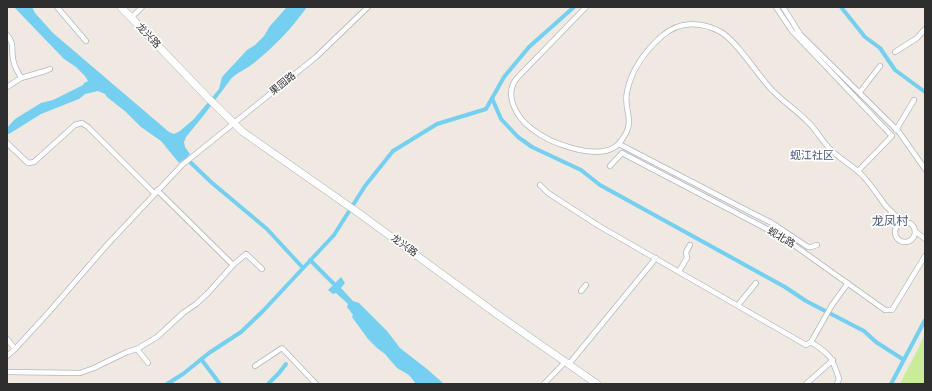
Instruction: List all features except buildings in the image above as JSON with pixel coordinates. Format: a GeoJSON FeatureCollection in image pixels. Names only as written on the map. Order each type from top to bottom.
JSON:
{"type":"FeatureCollection","features":[{"type":"Feature","properties":{"kind":"street"},"geometry":{"type":"LineString","coordinates":[[57,7],[86,41]]}},
{"type":"Feature","properties":{"kind":"street","name":"龙兴路"},"geometry":{"type":"LineString","coordinates":[[121,7],[208,98],[243,132],[360,214],[498,315],[596,384]]}},
{"type":"Feature","properties":{"kind":"street"},"geometry":{"type":"LineString","coordinates":[[131,18],[142,7]]}},
{"type":"Feature","properties":{"kind":"street","name":"果园路"},"geometry":{"type":"LineString","coordinates":[[7,356],[15,349],[156,192],[192,155],[234,124],[316,57],[368,7]]}},
{"type":"Feature","properties":{"kind":"street"},"geometry":{"type":"LineString","coordinates":[[586,7],[513,82],[511,89],[513,105],[518,114],[532,129],[569,148],[586,151],[599,151],[614,148],[626,134],[629,127],[630,120],[626,101],[627,92],[638,65],[663,35],[676,27],[690,24],[707,26],[726,36],[777,96],[808,121],[824,143],[839,157],[858,171],[901,223]]}},
{"type":"Feature","properties":{"kind":"street"},"geometry":{"type":"LineString","coordinates":[[776,7],[789,28],[797,37],[892,136],[858,171]]}},
{"type":"Feature","properties":{"kind":"street"},"geometry":{"type":"LineString","coordinates":[[783,7],[800,34],[860,92],[896,130],[925,169]]}},
{"type":"Feature","properties":{"kind":"street"},"geometry":{"type":"LineString","coordinates":[[896,52],[917,38],[925,29]]}},
{"type":"Feature","properties":{"kind":"street"},"geometry":{"type":"LineString","coordinates":[[7,36],[11,40],[13,46],[13,62],[21,78]]}},
{"type":"Feature","properties":{"kind":"street"},"geometry":{"type":"LineString","coordinates":[[860,92],[880,66]]}},
{"type":"Feature","properties":{"kind":"street"},"geometry":{"type":"LineString","coordinates":[[7,87],[21,78],[45,72],[50,69]]}},
{"type":"Feature","properties":{"kind":"street"},"geometry":{"type":"LineString","coordinates":[[896,130],[914,100]]}},
{"type":"Feature","properties":{"kind":"street"},"geometry":{"type":"LineString","coordinates":[[7,143],[28,163],[34,162],[75,125],[82,123],[233,265]]}},
{"type":"Feature","properties":{"kind":"street"},"geometry":{"type":"LineString","coordinates":[[618,144],[772,222],[808,247],[811,248],[817,245]]}},
{"type":"Feature","properties":{"kind":"street","name":"蚬北路"},"geometry":{"type":"LineString","coordinates":[[610,166],[622,153],[784,238],[886,310],[892,310],[925,256]]}},
{"type":"Feature","properties":{"kind":"street"},"geometry":{"type":"LineString","coordinates":[[540,186],[548,193],[599,226],[806,344],[811,342],[832,305],[848,283]]}},
{"type":"Feature","properties":{"kind":"street"},"geometry":{"type":"LineString","coordinates":[[915,231],[914,236],[908,241],[900,241],[897,238],[895,230],[896,226],[907,222],[911,224],[915,231],[925,239]]}},
{"type":"Feature","properties":{"kind":"street"},"geometry":{"type":"LineString","coordinates":[[678,271],[687,258],[686,252],[690,245]]}},
{"type":"Feature","properties":{"kind":"street"},"geometry":{"type":"LineString","coordinates":[[7,372],[80,373],[94,368],[127,352],[137,349],[157,338],[182,313],[196,304],[208,293],[233,265],[246,254],[262,269]]}},
{"type":"Feature","properties":{"kind":"street"},"geometry":{"type":"LineString","coordinates":[[544,384],[567,363],[656,258]]}},
{"type":"Feature","properties":{"kind":"street"},"geometry":{"type":"LineString","coordinates":[[738,305],[756,283]]}},
{"type":"Feature","properties":{"kind":"street"},"geometry":{"type":"LineString","coordinates":[[581,291],[586,285]]}},
{"type":"Feature","properties":{"kind":"street"},"geometry":{"type":"LineString","coordinates":[[7,339],[15,349]]}},
{"type":"Feature","properties":{"kind":"street"},"geometry":{"type":"LineString","coordinates":[[811,342],[826,352],[833,360],[839,379],[837,384]]}},
{"type":"Feature","properties":{"kind":"street"},"geometry":{"type":"LineString","coordinates":[[255,366],[282,348],[316,384]]}},
{"type":"Feature","properties":{"kind":"street"},"geometry":{"type":"LineString","coordinates":[[137,349],[148,363]]}},
{"type":"Feature","properties":{"kind":"street"},"geometry":{"type":"LineString","coordinates":[[806,384],[833,360]]}},
{"type":"Feature","properties":{"kind":"green space"},"geometry":{"type":"Polygon","coordinates":[[[925,333],[925,384],[900,384],[919,347],[925,333]]]}},
{"type":"Feature","properties":{"kind":"water"},"geometry":{"type":"Polygon","coordinates":[[[14,7],[32,7],[35,13],[53,33],[169,132],[174,134],[194,119],[219,89],[222,77],[247,50],[255,45],[264,36],[270,26],[287,7],[307,7],[276,44],[251,65],[236,74],[231,79],[186,137],[184,142],[185,147],[190,154],[179,163],[161,141],[141,127],[105,94],[98,91],[85,94],[79,99],[41,114],[9,134],[7,133],[7,128],[15,119],[41,103],[53,100],[88,81],[76,67],[64,59],[14,7]]]}},
{"type":"Feature","properties":{"kind":"water"},"geometry":{"type":"Polygon","coordinates":[[[341,277],[345,283],[341,288],[353,301],[359,303],[387,331],[400,348],[444,384],[416,384],[409,375],[397,368],[385,354],[368,339],[352,317],[353,315],[347,307],[348,304],[336,293],[333,294],[328,290],[341,277]]]}},
{"type":"Feature","properties":{"kind":"waterway"},"geometry":{"type":"LineString","coordinates":[[167,384],[183,374],[209,353],[241,332],[263,311],[334,235],[365,186],[393,151],[437,124],[486,109],[504,77],[529,47],[574,7]]}},
{"type":"Feature","properties":{"kind":"waterway"},"geometry":{"type":"LineString","coordinates":[[841,7],[865,37],[880,48],[895,70],[925,92]]}},
{"type":"Feature","properties":{"kind":"waterway"},"geometry":{"type":"LineString","coordinates":[[492,98],[501,119],[518,137],[532,147],[581,170],[600,185],[785,287],[806,301],[864,331],[876,342],[904,360]]}},
{"type":"Feature","properties":{"kind":"waterway"},"geometry":{"type":"LineString","coordinates":[[186,158],[211,182],[267,229],[303,268]]}},
{"type":"Feature","properties":{"kind":"waterway"},"geometry":{"type":"LineString","coordinates":[[310,260],[337,287]]}},
{"type":"Feature","properties":{"kind":"waterway"},"geometry":{"type":"LineString","coordinates":[[891,384],[925,320]]}},
{"type":"Feature","properties":{"kind":"waterway"},"geometry":{"type":"LineString","coordinates":[[201,359],[220,384]]}},
{"type":"Feature","properties":{"kind":"waterway"},"geometry":{"type":"LineString","coordinates":[[268,384],[286,364]]}},
{"type":"Feature","properties":{"kind":"district","name":"蚬江社区"},"geometry":{"type":"Point","coordinates":[812,156]}},
{"type":"Feature","properties":{"kind":"district","name":"龙凤村"},"geometry":{"type":"Point","coordinates":[890,222]}}]}
